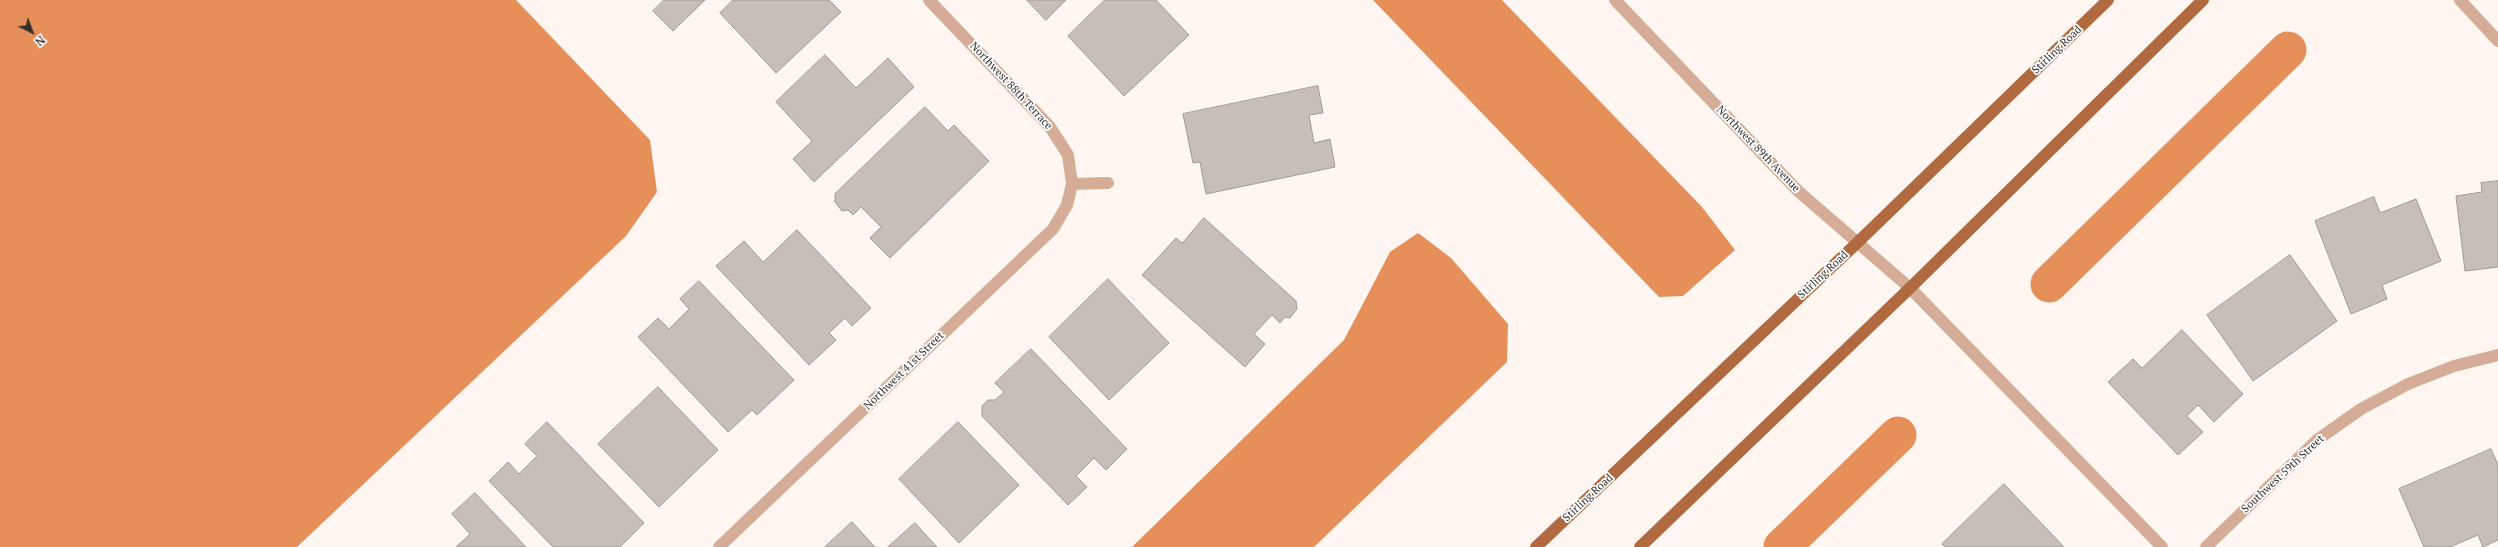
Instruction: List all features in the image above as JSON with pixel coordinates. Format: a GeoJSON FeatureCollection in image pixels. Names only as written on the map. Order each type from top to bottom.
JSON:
{"type":"FeatureCollection","features":[{"type":"Feature","properties":{"kind":"main road","name":"Stirling Road"},"geometry":{"type":"LineString","coordinates":[[1536,547],[1857,243],[2108,0]]}},
{"type":"Feature","properties":{"kind":"main road"},"geometry":{"type":"LineString","coordinates":[[1640,547],[1910,288],[2202,0]]}},
{"type":"Feature","properties":{"kind":"street","name":"Northwest 88th Terrace"},"geometry":{"type":"LineString","coordinates":[[929,0],[1050,126],[1068,155],[1072,184]]}},
{"type":"Feature","properties":{"kind":"street","name":"Northwest 89th Avenue"},"geometry":{"type":"LineString","coordinates":[[1615,0],[1798,191],[1910,288],[2162,547]]}},
{"type":"Feature","properties":{"kind":"street"},"geometry":{"type":"LineString","coordinates":[[2460,0],[2498,41]]}},
{"type":"Feature","properties":{"kind":"street"},"geometry":{"type":"LineString","coordinates":[[1072,184],[1108,183]]}},
{"type":"Feature","properties":{"kind":"street","name":"Northwest 41st Street"},"geometry":{"type":"LineString","coordinates":[[719,547],[1053,229],[1067,205],[1072,184]]}},
{"type":"Feature","properties":{"kind":"street","name":"Southwest 59th Street"},"geometry":{"type":"LineString","coordinates":[[2206,547],[2317,440],[2362,409],[2408,384],[2454,366],[2498,355]]}},
{"type":"Feature","properties":{"kind":"shaded area"},"geometry":{"type":"Polygon","coordinates":[[[0,0],[516,0],[650,140],[657,192],[626,236],[297,547],[0,547],[0,0]]]}},
{"type":"Feature","properties":{"kind":"shaded area"},"geometry":{"type":"Polygon","coordinates":[[[1373,0],[1502,0],[1702,207],[1735,250],[1683,296],[1659,297],[1373,0]]]}},
{"type":"Feature","properties":{"kind":"shaded area"},"geometry":{"type":"Polygon","coordinates":[[[1418,233],[1451,258],[1508,324],[1507,362],[1314,547],[1132,547],[1344,340],[1390,252],[1418,233]]]}},
{"type":"Feature","properties":{"kind":"building"},"geometry":{"type":"Polygon","coordinates":[[[664,0],[705,0],[673,31],[653,11],[664,0]]]}},
{"type":"Feature","properties":{"kind":"building"},"geometry":{"type":"Polygon","coordinates":[[[733,0],[829,0],[841,12],[776,73],[720,13],[733,0]]]}},
{"type":"Feature","properties":{"kind":"building"},"geometry":{"type":"Polygon","coordinates":[[[1027,0],[1066,0],[1046,20],[1027,0]]]}},
{"type":"Feature","properties":{"kind":"building"},"geometry":{"type":"Polygon","coordinates":[[[1105,0],[1156,0],[1189,35],[1124,96],[1068,36],[1105,0]]]}},
{"type":"Feature","properties":{"kind":"building"},"geometry":{"type":"Polygon","coordinates":[[[825,55],[856,88],[888,58],[914,87],[814,182],[793,159],[812,141],[776,102],[825,55]]]}},
{"type":"Feature","properties":{"kind":"building"},"geometry":{"type":"Polygon","coordinates":[[[1318,86],[1323,113],[1309,115],[1314,143],[1330,139],[1335,167],[1206,194],[1200,162],[1193,163],[1183,114],[1318,86]]]}},
{"type":"Feature","properties":{"kind":"building"},"geometry":{"type":"Polygon","coordinates":[[[925,107],[948,131],[954,125],[989,161],[890,258],[870,238],[881,227],[861,207],[853,215],[848,210],[842,211],[835,202],[835,194],[925,107]]]}},
{"type":"Feature","properties":{"kind":"building"},"geometry":{"type":"Polygon","coordinates":[[[2498,181],[2498,267],[2465,271],[2456,196],[2482,192],[2481,183],[2498,181]]]}},
{"type":"Feature","properties":{"kind":"building"},"geometry":{"type":"Polygon","coordinates":[[[2374,197],[2380,213],[2416,199],[2441,261],[2382,285],[2387,299],[2351,314],[2315,221],[2374,197]]]}},
{"type":"Feature","properties":{"kind":"building"},"geometry":{"type":"Polygon","coordinates":[[[1204,218],[1296,301],[1297,309],[1290,318],[1285,317],[1280,323],[1272,315],[1254,334],[1265,344],[1245,367],[1142,275],[1176,238],[1182,243],[1204,218]]]}},
{"type":"Feature","properties":{"kind":"building"},"geometry":{"type":"Polygon","coordinates":[[[797,230],[871,308],[852,326],[845,318],[829,333],[836,340],[809,365],[716,266],[744,241],[763,262],[797,230]]]}},
{"type":"Feature","properties":{"kind":"building"},"geometry":{"type":"Polygon","coordinates":[[[2290,255],[2337,321],[2253,381],[2207,315],[2290,255]]]}},
{"type":"Feature","properties":{"kind":"building"},"geometry":{"type":"Polygon","coordinates":[[[1108,279],[1169,343],[1109,400],[1049,337],[1108,279]]]}},
{"type":"Feature","properties":{"kind":"building"},"geometry":{"type":"Polygon","coordinates":[[[699,281],[794,380],[757,415],[752,410],[728,432],[638,337],[658,318],[669,329],[689,309],[680,299],[699,281]]]}},
{"type":"Feature","properties":{"kind":"building"},"geometry":{"type":"Polygon","coordinates":[[[2182,330],[2243,394],[2214,422],[2198,405],[2187,416],[2203,432],[2178,455],[2108,382],[2133,359],[2142,368],[2182,330]]]}},
{"type":"Feature","properties":{"kind":"building"},"geometry":{"type":"Polygon","coordinates":[[[1031,349],[1127,449],[1106,470],[1094,458],[1076,476],[1087,487],[1068,505],[982,416],[982,406],[988,400],[995,400],[1004,392],[995,383],[1031,349]]]}},
{"type":"Feature","properties":{"kind":"building"},"geometry":{"type":"Polygon","coordinates":[[[658,387],[718,450],[659,507],[598,444],[658,387]]]}},
{"type":"Feature","properties":{"kind":"building"},"geometry":{"type":"Polygon","coordinates":[[[547,422],[644,523],[620,547],[553,547],[489,481],[508,462],[519,474],[537,456],[525,444],[547,422]]]}},
{"type":"Feature","properties":{"kind":"building"},"geometry":{"type":"Polygon","coordinates":[[[958,422],[1019,485],[959,543],[899,479],[958,422]]]}},
{"type":"Feature","properties":{"kind":"building"},"geometry":{"type":"Polygon","coordinates":[[[2491,449],[2498,465],[2498,540],[2483,547],[2478,535],[2450,547],[2424,547],[2399,489],[2491,449]]]}},
{"type":"Feature","properties":{"kind":"building"},"geometry":{"type":"Polygon","coordinates":[[[2004,484],[2064,547],[1945,547],[1942,544],[2004,484]]]}},
{"type":"Feature","properties":{"kind":"building"},"geometry":{"type":"Polygon","coordinates":[[[475,493],[526,547],[456,547],[470,534],[452,514],[475,493]]]}},
{"type":"Feature","properties":{"kind":"building"},"geometry":{"type":"Polygon","coordinates":[[[852,522],[875,547],[825,547],[852,522]]]}},
{"type":"Feature","properties":{"kind":"building"},"geometry":{"type":"Polygon","coordinates":[[[915,523],[937,547],[888,547],[915,523]]]}},
{"type":"Feature","properties":{"kind":"waterway"},"geometry":{"type":"LineString","coordinates":[[2049,284],[2288,50]]}},
{"type":"Feature","properties":{"kind":"waterway"},"geometry":{"type":"LineString","coordinates":[[1782,547],[1898,435]]}}]}
